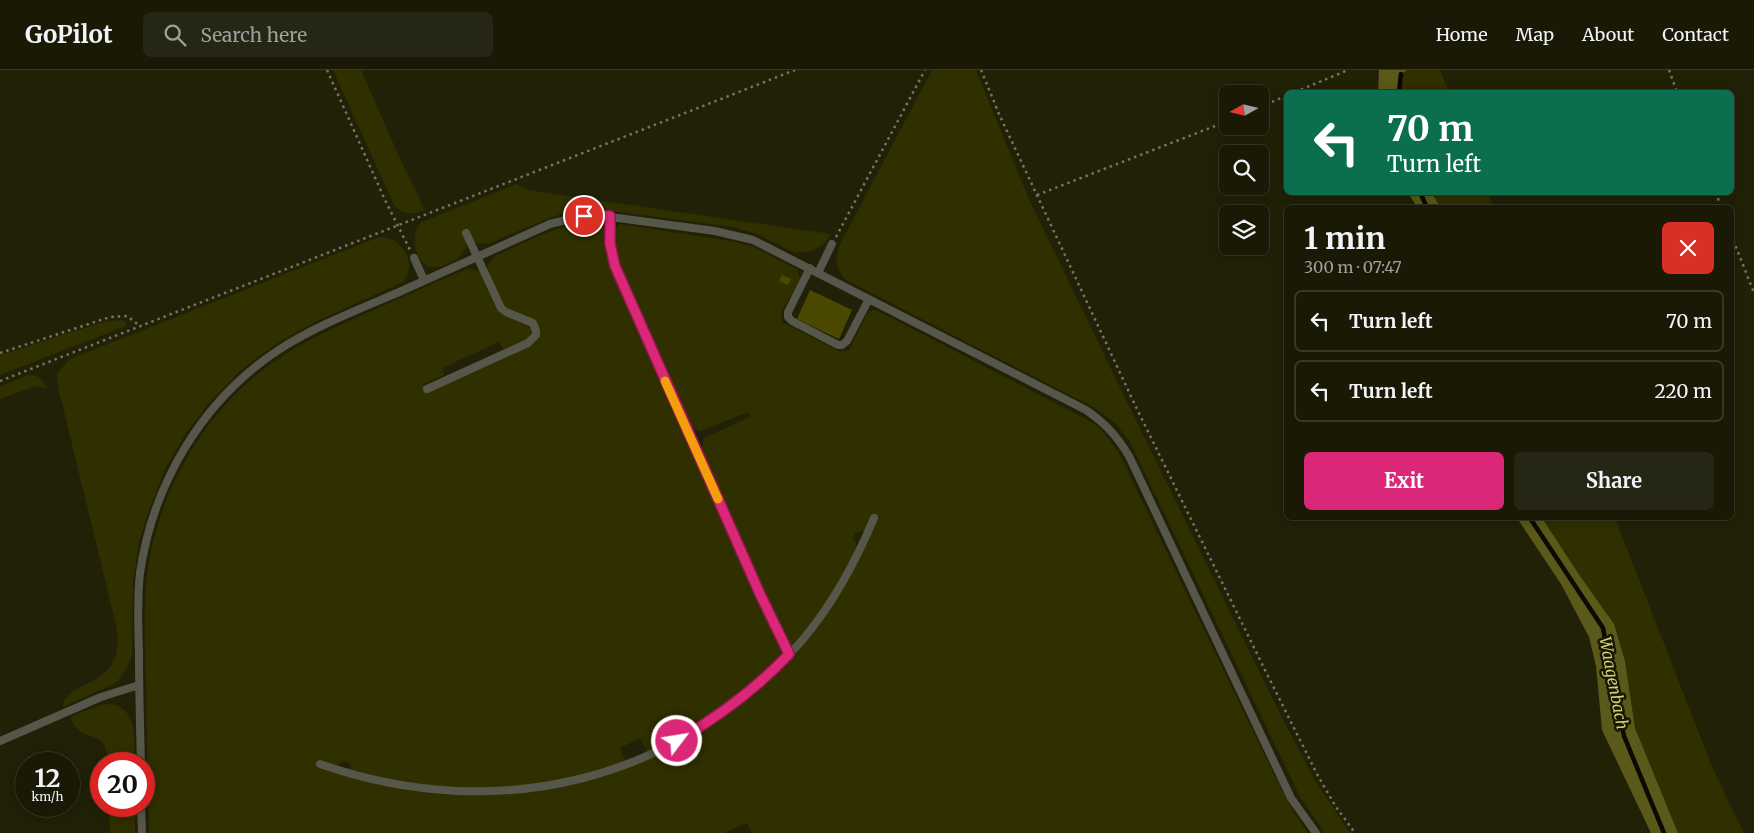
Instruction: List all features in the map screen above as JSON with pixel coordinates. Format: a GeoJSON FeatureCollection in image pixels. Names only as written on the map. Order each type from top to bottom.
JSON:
{"type":"FeatureCollection","features":[{"type":"Feature","properties":{"kind":"lane"},"geometry":{"type":"LineString","coordinates":[[141,752],[138,596],[144,553],[150,526],[162,492],[194,433],[215,406],[250,372],[279,350],[323,326],[565,219],[590,215],[610,216],[739,236],[760,243],[1086,410],[1103,422],[1118,438],[1129,456],[1291,798],[1316,833]]}},
{"type":"Feature","properties":{"kind":"lane"},"geometry":{"type":"LineString","coordinates":[[610,216],[610,244],[615,266],[764,602],[789,654]]}},
{"type":"Feature","properties":{"kind":"lane"},"geometry":{"type":"LineString","coordinates":[[427,389],[528,343],[535,337],[536,331],[533,323],[501,308],[466,233]]}},
{"type":"Feature","properties":{"kind":"lane"},"geometry":{"type":"LineString","coordinates":[[818,273],[832,244]]}},
{"type":"Feature","properties":{"kind":"lane"},"geometry":{"type":"LineString","coordinates":[[414,258],[424,280]]}},
{"type":"Feature","properties":{"kind":"lane"},"geometry":{"type":"LineString","coordinates":[[810,268],[788,312],[788,318],[830,341],[839,345],[845,343],[869,299]]}},
{"type":"Feature","properties":{"kind":"lane"},"geometry":{"type":"LineString","coordinates":[[320,764],[367,779],[405,787],[436,790],[502,791],[538,788],[570,782],[640,759],[691,733],[744,696],[768,676],[816,622],[846,577],[874,518]]}},
{"type":"Feature","properties":{"kind":"lane"},"geometry":{"type":"LineString","coordinates":[[0,740],[101,697],[139,685]]}},
{"type":"Feature","properties":{"kind":"lane"},"geometry":{"type":"LineString","coordinates":[[141,817],[142,833]]}},
{"type":"Feature","properties":{"kind":"path"},"geometry":{"type":"LineString","coordinates":[[327,70],[385,200],[414,258]]}},
{"type":"Feature","properties":{"kind":"path"},"geometry":{"type":"LineString","coordinates":[[0,381],[795,70]]}},
{"type":"Feature","properties":{"kind":"path"},"geometry":{"type":"LineString","coordinates":[[832,244],[925,70]]}},
{"type":"Feature","properties":{"kind":"path"},"geometry":{"type":"LineString","coordinates":[[981,70],[999,114],[1132,398],[1269,679],[1318,776],[1336,807],[1355,833]]}},
{"type":"Feature","properties":{"kind":"path"},"geometry":{"type":"LineString","coordinates":[[1299,90],[1348,70]]}},
{"type":"Feature","properties":{"kind":"path"},"geometry":{"type":"LineString","coordinates":[[1669,70],[1677,90]]}},
{"type":"Feature","properties":{"kind":"path"},"geometry":{"type":"LineString","coordinates":[[1269,103],[1284,97]]}},
{"type":"Feature","properties":{"kind":"path"},"geometry":{"type":"LineString","coordinates":[[1037,195],[1219,124]]}},
{"type":"Feature","properties":{"kind":"path"},"geometry":{"type":"LineString","coordinates":[[1734,242],[1754,293]]}},
{"type":"Feature","properties":{"kind":"path"},"geometry":{"type":"LineString","coordinates":[[0,352],[113,317],[127,316],[140,326]]}},
{"type":"Feature","properties":{"kind":"shaded area"},"geometry":{"type":"Polygon","coordinates":[[[333,70],[361,70],[425,210],[408,213],[397,209],[394,205],[333,70]]]}},
{"type":"Feature","properties":{"kind":"shaded area"},"geometry":{"type":"Polygon","coordinates":[[[932,70],[976,70],[1028,197],[1128,404],[1284,722],[1316,782],[1350,833],[1325,833],[1300,797],[1130,442],[1115,423],[1095,408],[846,280],[842,276],[837,263],[840,244],[932,70]]]}},
{"type":"Feature","properties":{"kind":"shaded area"},"geometry":{"type":"Polygon","coordinates":[[[1379,70],[1407,70],[1402,74],[1401,90],[1378,90],[1379,70]]]}},
{"type":"Feature","properties":{"kind":"shaded area"},"geometry":{"type":"Polygon","coordinates":[[[1407,70],[1440,70],[1448,90],[1401,90],[1402,74],[1407,70]]]}},
{"type":"Feature","properties":{"kind":"shaded area"},"geometry":{"type":"Polygon","coordinates":[[[517,184],[527,190],[831,234],[819,248],[795,253],[757,234],[732,227],[598,209],[582,209],[549,218],[488,244],[467,242],[464,252],[460,256],[443,266],[432,267],[426,265],[417,255],[415,248],[416,234],[422,222],[517,184]]]}},
{"type":"Feature","properties":{"kind":"shaded area"},"geometry":{"type":"Polygon","coordinates":[[[1409,195],[1433,195],[1439,205],[1416,205],[1409,195]]]}},
{"type":"Feature","properties":{"kind":"shaded area"},"geometry":{"type":"Polygon","coordinates":[[[1433,195],[1489,195],[1493,205],[1439,205],[1433,195]]]}},
{"type":"Feature","properties":{"kind":"shaded area"},"geometry":{"type":"Polygon","coordinates":[[[600,223],[603,227],[611,267],[781,648],[781,657],[753,686],[701,723],[647,752],[640,738],[620,748],[625,761],[570,779],[508,788],[447,789],[417,786],[366,776],[352,771],[350,763],[343,761],[337,766],[319,761],[317,766],[399,789],[427,793],[480,795],[533,790],[585,779],[636,762],[684,740],[729,711],[771,677],[807,638],[828,610],[846,580],[877,517],[873,515],[865,531],[855,533],[853,539],[856,543],[856,550],[836,588],[792,646],[788,646],[701,452],[704,438],[750,417],[748,412],[701,431],[688,423],[617,263],[613,248],[613,238],[615,228],[620,224],[736,242],[754,247],[797,269],[800,278],[781,313],[782,322],[839,351],[849,350],[867,314],[870,311],[876,310],[1099,427],[1118,451],[1278,783],[1294,813],[1308,833],[752,833],[747,823],[724,833],[149,833],[149,817],[155,817],[155,752],[147,752],[145,629],[147,576],[153,543],[162,511],[175,480],[192,450],[211,423],[232,397],[284,355],[345,323],[469,268],[480,272],[500,312],[530,325],[532,335],[530,338],[504,350],[499,342],[442,368],[444,375],[423,384],[426,392],[529,346],[537,338],[539,333],[538,325],[531,318],[506,307],[495,289],[487,269],[488,264],[495,256],[542,235],[566,226],[600,223]]]}},
{"type":"Feature","properties":{"kind":"shaded area"},"geometry":{"type":"Polygon","coordinates":[[[379,237],[394,241],[405,252],[409,268],[403,282],[313,323],[273,346],[241,370],[207,405],[185,435],[165,469],[139,543],[133,583],[132,654],[128,666],[116,683],[63,707],[66,698],[74,691],[95,680],[105,672],[113,662],[117,646],[116,625],[59,391],[57,374],[70,359],[379,237]]]}},
{"type":"Feature","properties":{"kind":"shaded area"},"geometry":{"type":"Polygon","coordinates":[[[126,321],[126,326],[0,375],[0,355],[100,323],[126,321]]]}},
{"type":"Feature","properties":{"kind":"shaded area"},"geometry":{"type":"Polygon","coordinates":[[[28,375],[40,378],[46,388],[36,386],[0,399],[0,386],[28,375]]]}},
{"type":"Feature","properties":{"kind":"shaded area"},"geometry":{"type":"Polygon","coordinates":[[[1518,520],[1543,520],[1614,624],[1625,661],[1635,728],[1678,833],[1651,833],[1602,730],[1596,666],[1589,637],[1561,584],[1518,520]]]}},
{"type":"Feature","properties":{"kind":"shaded area"},"geometry":{"type":"Polygon","coordinates":[[[1543,520],[1616,520],[1713,769],[1744,833],[1678,833],[1635,728],[1625,661],[1614,624],[1543,520]]]}},
{"type":"Feature","properties":{"kind":"shaded area"},"geometry":{"type":"Polygon","coordinates":[[[112,704],[121,707],[127,713],[133,728],[134,752],[107,752],[99,739],[81,732],[75,726],[70,717],[100,705],[112,704]]]}},
{"type":"Feature","properties":{"kind":"shaded area"},"geometry":{"type":"Polygon","coordinates":[[[109,817],[135,817],[135,833],[110,833],[109,817]]]}},
{"type":"Feature","properties":{"kind":"building"},"geometry":{"type":"Polygon","coordinates":[[[782,275],[791,279],[788,285],[779,281],[782,275]]]}},
{"type":"Feature","properties":{"kind":"building"},"geometry":{"type":"Polygon","coordinates":[[[810,290],[852,310],[839,339],[797,319],[810,290]]]}},
{"type":"Feature","properties":{"kind":"waterway","name":"Waagenbach"},"geometry":{"type":"LineString","coordinates":[[1399,90],[1401,74]]}},
{"type":"Feature","properties":{"kind":"waterway","name":"Waagenbach"},"geometry":{"type":"LineString","coordinates":[[1421,195],[1426,205]]}},
{"type":"Feature","properties":{"kind":"waterway","name":"Waagenbach"},"geometry":{"type":"LineString","coordinates":[[1531,520],[1603,628],[1624,736],[1664,833]]}},
{"type":"Feature","properties":{"kind":"slow traffic"},"geometry":{"type":"LineString","coordinates":[[665,381],[718,499]]}},
{"type":"Feature","properties":{"kind":"route"},"geometry":{"type":"LineString","coordinates":[[584,216],[610,216],[610,244],[615,266],[782,644],[789,654],[768,676],[736,702],[706,724],[677,741]]}}]}
